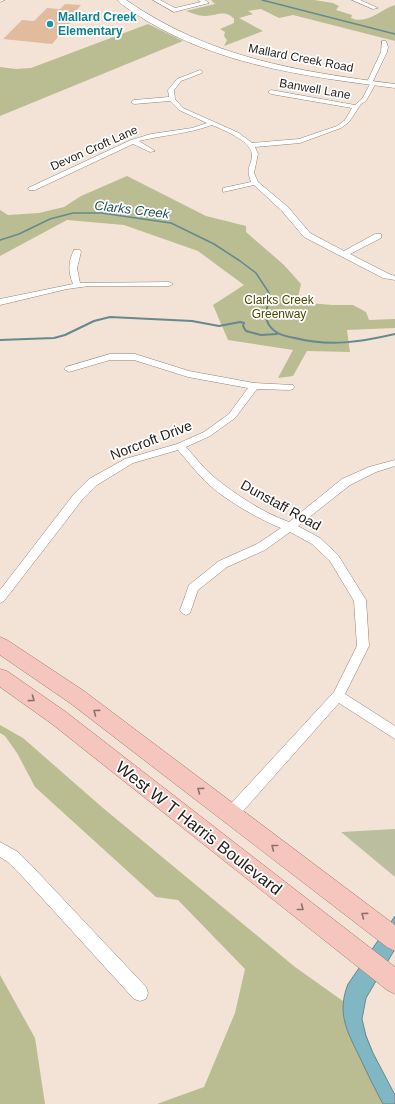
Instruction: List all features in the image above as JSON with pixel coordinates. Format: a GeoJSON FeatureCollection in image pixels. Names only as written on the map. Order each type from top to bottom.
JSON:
{"type":"FeatureCollection","features":[{"type":"Feature","properties":{"kind":"main road","name":"Mallard Creek Road"},"geometry":{"type":"LineString","coordinates":[[121,0],[168,30],[222,52],[292,71],[395,86]]}},
{"type":"Feature","properties":{"kind":"main road","name":"West W T Harris Boulevard"},"geometry":{"type":"LineString","coordinates":[[0,645],[61,686],[395,939]]}},
{"type":"Feature","properties":{"kind":"main road"},"geometry":{"type":"LineString","coordinates":[[0,657],[61,686]]}},
{"type":"Feature","properties":{"kind":"main road","name":"West W T Harris Boulevard"},"geometry":{"type":"LineString","coordinates":[[0,677],[59,718],[395,982]]}},
{"type":"Feature","properties":{"kind":"street"},"geometry":{"type":"LineString","coordinates":[[156,0],[174,10],[206,3],[201,0]]}},
{"type":"Feature","properties":{"kind":"street"},"geometry":{"type":"LineString","coordinates":[[355,0],[375,8]]}},
{"type":"Feature","properties":{"kind":"street"},"geometry":{"type":"LineString","coordinates":[[251,146],[300,141],[330,131],[347,121],[357,105],[364,100],[370,82],[384,52],[384,42]]}},
{"type":"Feature","properties":{"kind":"street"},"geometry":{"type":"LineString","coordinates":[[200,72],[179,80],[171,90],[172,98],[181,109],[237,134],[251,146],[255,154],[251,173],[255,183],[285,208],[307,235],[343,255],[386,276],[395,278]]}},
{"type":"Feature","properties":{"kind":"street","name":"Banwell Lane"},"geometry":{"type":"LineString","coordinates":[[271,92],[357,105]]}},
{"type":"Feature","properties":{"kind":"street"},"geometry":{"type":"LineString","coordinates":[[134,102],[172,98]]}},
{"type":"Feature","properties":{"kind":"street","name":"Devon Croft Lane"},"geometry":{"type":"LineString","coordinates":[[32,188],[132,141],[151,136],[193,130],[212,123]]}},
{"type":"Feature","properties":{"kind":"street"},"geometry":{"type":"LineString","coordinates":[[132,141],[152,151]]}},
{"type":"Feature","properties":{"kind":"street"},"geometry":{"type":"LineString","coordinates":[[226,190],[255,183]]}},
{"type":"Feature","properties":{"kind":"street"},"geometry":{"type":"LineString","coordinates":[[343,255],[378,236]]}},
{"type":"Feature","properties":{"kind":"street"},"geometry":{"type":"LineString","coordinates":[[77,285],[72,264],[78,252]]}},
{"type":"Feature","properties":{"kind":"street"},"geometry":{"type":"LineString","coordinates":[[0,302],[77,285],[103,283],[169,284]]}},
{"type":"Feature","properties":{"kind":"street"},"geometry":{"type":"LineString","coordinates":[[69,369],[110,357],[135,357],[188,374],[254,386],[290,387]]}},
{"type":"Feature","properties":{"kind":"street","name":"Norcroft Drive"},"geometry":{"type":"LineString","coordinates":[[0,598],[78,497],[93,482],[129,461],[180,446],[208,434],[232,416],[254,386]]}},
{"type":"Feature","properties":{"kind":"street","name":"Dunstaff Road"},"geometry":{"type":"LineString","coordinates":[[180,446],[209,479],[231,495],[270,519],[290,527],[316,541],[334,558],[360,600],[363,646],[338,696],[231,814]]}},
{"type":"Feature","properties":{"kind":"street"},"geometry":{"type":"LineString","coordinates":[[186,610],[193,588],[223,564],[262,547],[290,527],[346,482],[372,469],[395,464]]}},
{"type":"Feature","properties":{"kind":"street"},"geometry":{"type":"LineString","coordinates":[[338,696],[395,734]]}},
{"type":"Feature","properties":{"kind":"street"},"geometry":{"type":"LineString","coordinates":[[0,849],[13,857],[26,870],[140,993]]}},
{"type":"Feature","properties":{"kind":"green space"},"geometry":{"type":"Polygon","coordinates":[[[211,0],[314,0],[333,3],[339,6],[336,10],[352,15],[351,18],[357,20],[363,20],[395,5],[395,41],[293,15],[279,18],[261,9],[248,11],[253,14],[239,18],[263,31],[224,46],[227,40],[224,36],[225,32],[220,29],[234,23],[234,19],[231,16],[221,14],[203,16],[186,11],[215,4],[211,0]]]}},
{"type":"Feature","properties":{"kind":"green space"},"geometry":{"type":"Polygon","coordinates":[[[148,24],[183,41],[0,116],[0,67],[16,69],[31,68],[148,24]]]}},
{"type":"Feature","properties":{"kind":"green space","name":"Clarks Creek Greenway"},"geometry":{"type":"Polygon","coordinates":[[[127,176],[206,216],[246,226],[246,232],[284,265],[301,284],[297,302],[353,305],[366,312],[369,320],[395,319],[395,328],[347,330],[350,352],[307,351],[293,376],[278,378],[293,350],[228,340],[213,305],[244,285],[198,251],[124,225],[67,220],[0,256],[0,210],[8,215],[39,213],[64,207],[81,196],[127,176]]]}},
{"type":"Feature","properties":{"kind":"green space"},"geometry":{"type":"Polygon","coordinates":[[[0,725],[23,738],[103,808],[295,967],[357,1011],[383,1078],[395,1104],[157,1104],[204,1087],[235,1013],[245,969],[178,900],[156,897],[35,787],[17,753],[5,736],[0,733],[0,725]]]}},
{"type":"Feature","properties":{"kind":"green space"},"geometry":{"type":"Polygon","coordinates":[[[395,829],[395,877],[341,832],[395,829]]]}},
{"type":"Feature","properties":{"kind":"green space"},"geometry":{"type":"Polygon","coordinates":[[[0,975],[35,1038],[45,1104],[0,1104],[0,975]]]}},
{"type":"Feature","properties":{"kind":"water"},"geometry":{"type":"Polygon","coordinates":[[[395,916],[395,949],[366,998],[362,1019],[366,1036],[373,1053],[395,1095],[395,1104],[383,1104],[348,1032],[343,1014],[343,1005],[348,984],[395,916]]]}},
{"type":"Feature","properties":{"kind":"building","name":"Mallard Creek Elementary"},"geometry":{"type":"Polygon","coordinates":[[[65,4],[81,5],[76,11],[80,11],[52,44],[3,39],[22,20],[34,21],[47,8],[60,9],[65,4]]]}},
{"type":"Feature","properties":{"kind":"waterway"},"geometry":{"type":"LineString","coordinates":[[262,0],[395,34]]}},
{"type":"Feature","properties":{"kind":"waterway","name":"Clarks Creek"},"geometry":{"type":"LineString","coordinates":[[0,240],[19,234],[50,219],[73,213],[101,213],[171,223],[214,244],[240,261],[256,273],[269,294]]}},
{"type":"Feature","properties":{"kind":"waterway","name":"Clarks Creek"},"geometry":{"type":"LineString","coordinates":[[269,294],[266,318],[269,325],[277,333],[308,341],[333,343],[357,341],[395,334]]}},
{"type":"Feature","properties":{"kind":"waterway"},"geometry":{"type":"LineString","coordinates":[[0,340],[54,338],[65,335],[94,321],[110,317],[192,321],[219,326],[240,322],[244,323],[243,326],[246,331],[261,335],[277,334]]}},
{"type":"Feature","properties":{"kind":"place","name":"Mallard Creek Elementary"},"geometry":{"type":"Point","coordinates":[50,24]}}]}
